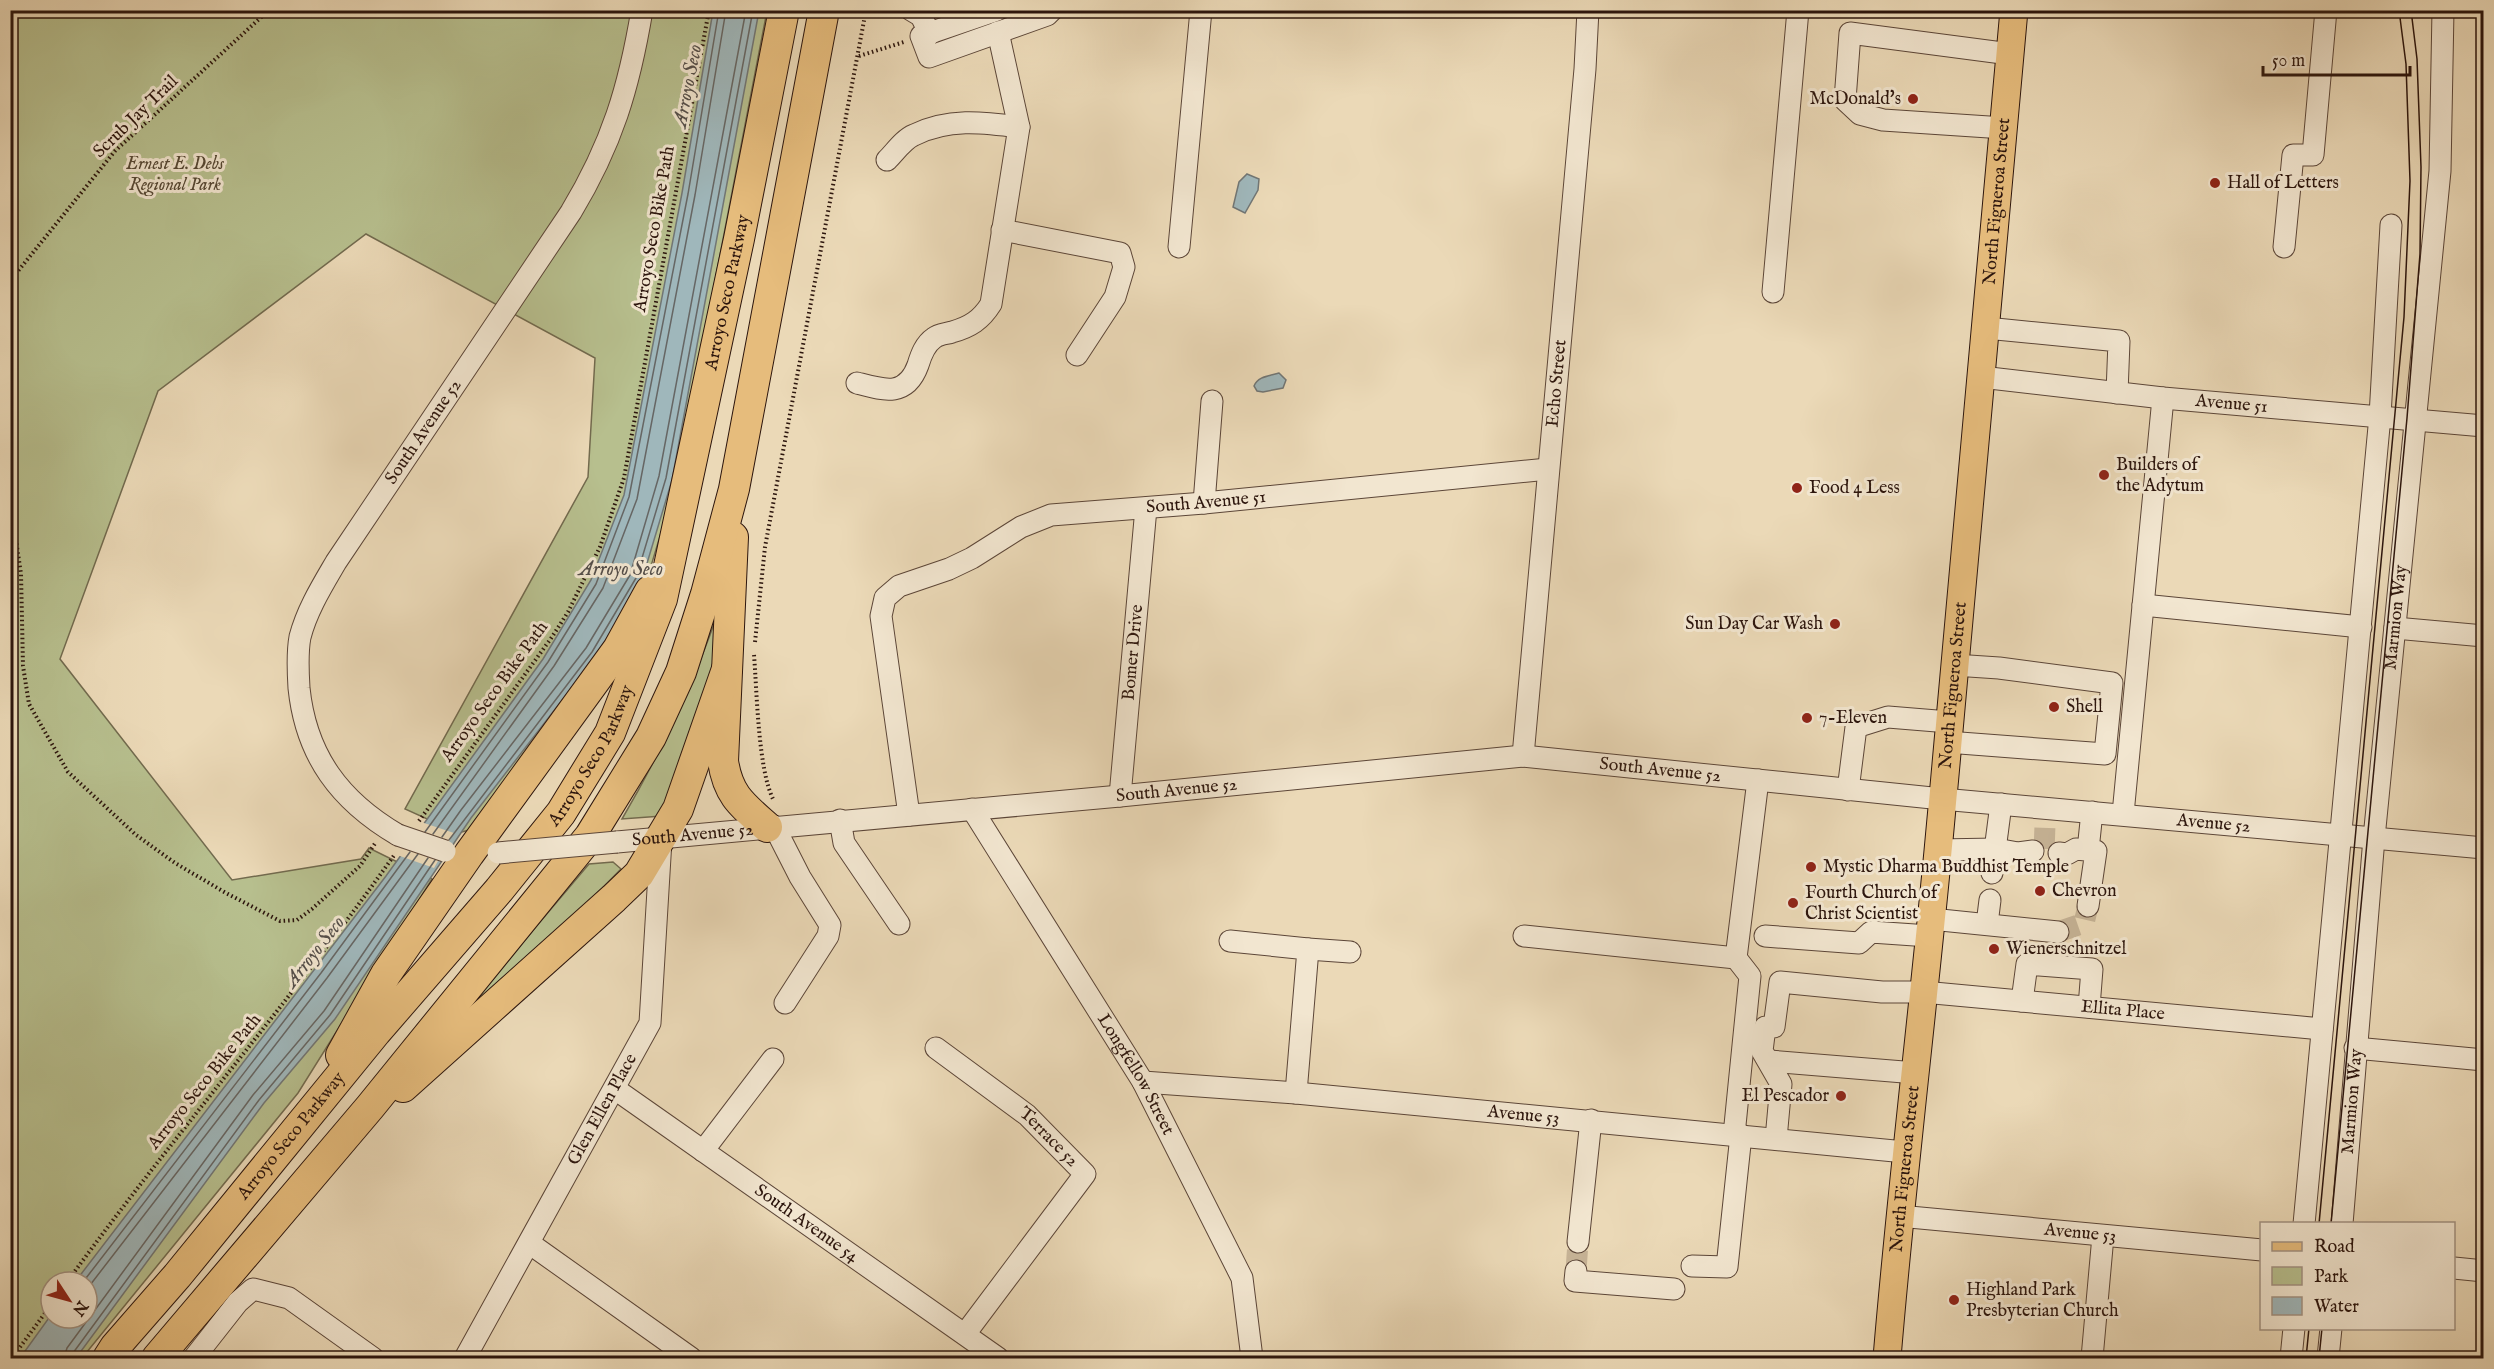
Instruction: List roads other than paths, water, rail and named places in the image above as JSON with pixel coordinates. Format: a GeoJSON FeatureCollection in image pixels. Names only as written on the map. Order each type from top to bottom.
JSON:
{"type":"FeatureCollection","features":[{"type":"Feature","properties":{"kind":"highway","name":"Arroyo Seco Parkway"},"geometry":{"type":"LineString","coordinates":[[108,1359],[115,1347],[376,1032],[500,890],[561,813],[610,733],[662,599],[739,239],[784,10]]}},
{"type":"Feature","properties":{"kind":"highway"},"geometry":{"type":"LineString","coordinates":[[157,1359],[370,1107],[590,836],[625,783],[651,737],[681,672],[706,594],[734,489],[824,10]]}},
{"type":"Feature","properties":{"kind":"highway"},"geometry":{"type":"LineString","coordinates":[[734,489],[733,563],[723,761],[726,779],[734,796],[776,826]]}},
{"type":"Feature","properties":{"kind":"highway"},"geometry":{"type":"LineString","coordinates":[[323,1098],[347,1041],[386,974],[470,853],[618,649],[676,537]]}},
{"type":"Feature","properties":{"kind":"highway"},"geometry":{"type":"LineString","coordinates":[[370,1107],[411,1083],[639,874],[678,809],[727,669]]}},
{"type":"Feature","properties":{"kind":"main road","name":"North Figueroa Street"},"geometry":{"type":"LineString","coordinates":[[1887,1359],[1905,1152],[1916,1073],[1938,850],[2014,10]]}},
{"type":"Feature","properties":{"kind":"street","name":"South Avenue 52"},"geometry":{"type":"LineString","coordinates":[[642,10],[634,60],[613,132],[593,176],[333,568],[310,607],[300,639],[298,675],[302,710],[312,746],[332,780],[351,802],[399,834],[470,853],[661,839],[776,826],[1120,796],[1522,756],[1942,799]]}},
{"type":"Feature","properties":{"kind":"street"},"geometry":{"type":"LineString","coordinates":[[911,10],[921,16],[929,57],[1047,15],[1052,10]]}},
{"type":"Feature","properties":{"kind":"street"},"geometry":{"type":"LineString","coordinates":[[926,35],[997,10]]}},
{"type":"Feature","properties":{"kind":"street"},"geometry":{"type":"LineString","coordinates":[[1179,247],[1201,10]]}},
{"type":"Feature","properties":{"kind":"street","name":"Echo Street"},"geometry":{"type":"LineString","coordinates":[[1522,756],[1585,69],[1588,10]]}},
{"type":"Feature","properties":{"kind":"street"},"geometry":{"type":"LineString","coordinates":[[1773,292],[1798,10]]}},
{"type":"Feature","properties":{"kind":"street"},"geometry":{"type":"LineString","coordinates":[[2284,247],[2293,155],[2313,155],[2326,10]]}},
{"type":"Feature","properties":{"kind":"street","name":"Marmion Way"},"geometry":{"type":"LineString","coordinates":[[2342,1222],[2374,838],[2440,171],[2443,10]]}},
{"type":"Feature","properties":{"kind":"street"},"geometry":{"type":"LineString","coordinates":[[856,382],[889,391],[900,387],[910,381],[922,352],[931,340],[936,336],[963,329],[982,318],[992,304],[1019,127],[998,33]]}},
{"type":"Feature","properties":{"kind":"street"},"geometry":{"type":"LineString","coordinates":[[2004,128],[1883,120],[1860,114],[1845,100],[1850,33],[2010,54]]}},
{"type":"Feature","properties":{"kind":"street"},"geometry":{"type":"LineString","coordinates":[[886,160],[912,135],[956,122],[982,122],[1019,127]]}},
{"type":"Feature","properties":{"kind":"street","name":"Marmion Way"},"geometry":{"type":"LineString","coordinates":[[2304,1222],[2380,416],[2391,225]]}},
{"type":"Feature","properties":{"kind":"street"},"geometry":{"type":"LineString","coordinates":[[1002,230],[1120,253],[1124,267],[1115,297],[1077,356]]}},
{"type":"Feature","properties":{"kind":"street"},"geometry":{"type":"LineString","coordinates":[[1986,328],[2120,341],[2117,393]]}},
{"type":"Feature","properties":{"kind":"street","name":"Avenue 51"},"geometry":{"type":"LineString","coordinates":[[1981,377],[2163,398],[2484,426]]}},
{"type":"Feature","properties":{"kind":"street"},"geometry":{"type":"LineString","coordinates":[[2123,814],[2163,398]]}},
{"type":"Feature","properties":{"kind":"street"},"geometry":{"type":"LineString","coordinates":[[1204,503],[1212,401]]}},
{"type":"Feature","properties":{"kind":"street","name":"South Avenue 51"},"geometry":{"type":"LineString","coordinates":[[909,815],[881,616],[885,598],[899,586],[949,569],[972,558],[1021,527],[1051,515],[1204,503],[1548,470]]}},
{"type":"Feature","properties":{"kind":"street","name":"Bomer Drive"},"geometry":{"type":"LineString","coordinates":[[1120,796],[1146,508]]}},
{"type":"Feature","properties":{"kind":"street"},"geometry":{"type":"LineString","coordinates":[[2143,605],[2361,627]]}},
{"type":"Feature","properties":{"kind":"street"},"geometry":{"type":"LineString","coordinates":[[2395,628],[2484,636]]}},
{"type":"Feature","properties":{"kind":"street"},"geometry":{"type":"LineString","coordinates":[[1848,789],[1856,727],[1888,717],[1948,732],[2105,754],[2112,682],[1999,668],[1954,665]]}},
{"type":"Feature","properties":{"kind":"street"},"geometry":{"type":"LineString","coordinates":[[1692,1266],[1726,1267],[1750,976],[1736,958],[1758,780]]}},
{"type":"Feature","properties":{"kind":"street","name":"Avenue 52"},"geometry":{"type":"LineString","coordinates":[[1942,799],[2484,848]]}},
{"type":"Feature","properties":{"kind":"street"},"geometry":{"type":"LineString","coordinates":[[1992,873],[2000,849],[2001,804]]}},
{"type":"Feature","properties":{"kind":"street","name":"Longfellow Street"},"geometry":{"type":"LineString","coordinates":[[972,809],[1143,1082],[1242,1278],[1252,1359]]}},
{"type":"Feature","properties":{"kind":"street"},"geometry":{"type":"LineString","coordinates":[[2088,906],[2076,848],[2092,812]]}},
{"type":"Feature","properties":{"kind":"street"},"geometry":{"type":"LineString","coordinates":[[840,820],[844,843],[899,924]]}},
{"type":"Feature","properties":{"kind":"street"},"geometry":{"type":"LineString","coordinates":[[776,826],[800,877],[830,925],[828,936],[785,1003]]}},
{"type":"Feature","properties":{"kind":"street","name":"Glen Ellen Place"},"geometry":{"type":"LineString","coordinates":[[465,1359],[650,1023],[661,839]]}},
{"type":"Feature","properties":{"kind":"street"},"geometry":{"type":"LineString","coordinates":[[1938,850],[2000,849],[2018,853],[2034,844]]}},
{"type":"Feature","properties":{"kind":"street"},"geometry":{"type":"LineString","coordinates":[[1987,924],[1990,900]]}},
{"type":"Feature","properties":{"kind":"street"},"geometry":{"type":"LineString","coordinates":[[1765,936],[1859,943],[1871,932],[1987,924],[2058,932]]}},
{"type":"Feature","properties":{"kind":"street"},"geometry":{"type":"LineString","coordinates":[[1524,936],[1736,958]]}},
{"type":"Feature","properties":{"kind":"street"},"geometry":{"type":"LineString","coordinates":[[1230,941],[1350,952]]}},
{"type":"Feature","properties":{"kind":"street"},"geometry":{"type":"LineString","coordinates":[[1296,1093],[1308,949]]}},
{"type":"Feature","properties":{"kind":"street"},"geometry":{"type":"LineString","coordinates":[[2022,1001],[2027,964],[2092,969],[2089,1007]]}},
{"type":"Feature","properties":{"kind":"street","name":"Ellita Place"},"geometry":{"type":"LineString","coordinates":[[1766,1056],[1766,1027],[1774,1028],[1780,982],[1882,992],[1923,992],[2322,1029]]}},
{"type":"Feature","properties":{"kind":"street","name":"Terrace 52"},"geometry":{"type":"LineString","coordinates":[[936,1048],[1027,1115],[1085,1174],[964,1334]]}},
{"type":"Feature","properties":{"kind":"street"},"geometry":{"type":"LineString","coordinates":[[2355,1048],[2484,1060]]}},
{"type":"Feature","properties":{"kind":"street"},"geometry":{"type":"LineString","coordinates":[[1766,1056],[1916,1073]]}},
{"type":"Feature","properties":{"kind":"street"},"geometry":{"type":"LineString","coordinates":[[1766,1056],[1782,1084],[1776,1139]]}},
{"type":"Feature","properties":{"kind":"street"},"geometry":{"type":"LineString","coordinates":[[703,1151],[773,1059]]}},
{"type":"Feature","properties":{"kind":"street","name":"Avenue 53"},"geometry":{"type":"LineString","coordinates":[[1143,1082],[1296,1093],[1591,1120],[1905,1152]]}},
{"type":"Feature","properties":{"kind":"street","name":"South Avenue 54"},"geometry":{"type":"LineString","coordinates":[[615,1089],[999,1359]]}},
{"type":"Feature","properties":{"kind":"street"},"geometry":{"type":"LineString","coordinates":[[1578,1242],[1591,1120]]}},
{"type":"Feature","properties":{"kind":"street","name":"Avenue 53"},"geometry":{"type":"LineString","coordinates":[[1899,1216],[2260,1250]]}},
{"type":"Feature","properties":{"kind":"street"},"geometry":{"type":"LineString","coordinates":[[2092,1359],[2103,1236]]}},
{"type":"Feature","properties":{"kind":"street"},"geometry":{"type":"LineString","coordinates":[[529,1244],[691,1359]]}},
{"type":"Feature","properties":{"kind":"street"},"geometry":{"type":"LineString","coordinates":[[2455,1269],[2484,1271]]}},
{"type":"Feature","properties":{"kind":"street"},"geometry":{"type":"LineString","coordinates":[[1576,1271],[1575,1281],[1674,1289]]}},
{"type":"Feature","properties":{"kind":"street"},"geometry":{"type":"LineString","coordinates":[[194,1359],[238,1302],[253,1289],[289,1298],[373,1359]]}},
{"type":"Feature","properties":{"kind":"street"},"geometry":{"type":"LineString","coordinates":[[2291,1359],[2294,1330]]}},
{"type":"Feature","properties":{"kind":"street"},"geometry":{"type":"LineString","coordinates":[[2328,1359],[2331,1330]]}},
{"type":"Feature","properties":{"kind":"water","name":"Arroyo Seco"},"geometry":{"type":"Polygon","coordinates":[[[713,11],[759,11],[672,480],[642,580],[597,655],[471,818],[335,1019],[264,1103],[99,1327],[99,1270],[84,1270],[386,876],[543,659],[591,580],[624,495],[682,193],[713,11]]]}},
{"type":"Feature","properties":{"kind":"water"},"geometry":{"type":"Polygon","coordinates":[[[1247,174],[1259,179],[1258,190],[1245,213],[1233,207],[1239,182],[1247,174]]]}},
{"type":"Feature","properties":{"kind":"water"},"geometry":{"type":"Polygon","coordinates":[[[1279,373],[1286,380],[1283,388],[1257,391],[1254,386],[1258,380],[1279,373]]]}},
{"type":"Feature","properties":{"kind":"water","name":"Arroyo Seco"},"geometry":{"type":"Polygon","coordinates":[[[40,1330],[97,1330],[76,1358],[20,1358],[40,1330]]]}},
{"type":"Feature","properties":{"kind":"tunnel"},"geometry":{"type":"LineString","coordinates":[[2034,838],[2061,839]]}},
{"type":"Feature","properties":{"kind":"tunnel"},"geometry":{"type":"LineString","coordinates":[[2058,932],[2084,923],[2088,906]]}},
{"type":"Feature","properties":{"kind":"tunnel"},"geometry":{"type":"LineString","coordinates":[[1576,1271],[1578,1242]]}},
{"type":"Feature","properties":{"kind":"tram line"},"geometry":{"type":"LineString","coordinates":[[2319,1222],[2404,317],[2410,181],[2406,64],[2399,10]]}},
{"type":"Feature","properties":{"kind":"tram line"},"geometry":{"type":"LineString","coordinates":[[2331,1222],[2407,418],[2420,254],[2421,167],[2417,59],[2411,10]]}},
{"type":"Feature","properties":{"kind":"tram line"},"geometry":{"type":"LineString","coordinates":[[2306,1358],[2309,1330]]}},
{"type":"Feature","properties":{"kind":"tram line"},"geometry":{"type":"LineString","coordinates":[[2319,1358],[2322,1330]]}},
{"type":"Feature","properties":{"kind":"place","name":"McDonald's"},"geometry":{"type":"Point","coordinates":[1913,99]}},
{"type":"Feature","properties":{"kind":"place","name":"Hall of Letters"},"geometry":{"type":"Point","coordinates":[2215,183]}},
{"type":"Feature","properties":{"kind":"place","name":"Builders of the Adytum"},"geometry":{"type":"Point","coordinates":[2104,475]}},
{"type":"Feature","properties":{"kind":"place","name":"Food 4 Less"},"geometry":{"type":"Point","coordinates":[1797,488]}},
{"type":"Feature","properties":{"kind":"place","name":"Sun Day Car Wash"},"geometry":{"type":"Point","coordinates":[1835,624]}},
{"type":"Feature","properties":{"kind":"place","name":"Shell"},"geometry":{"type":"Point","coordinates":[2054,707]}},
{"type":"Feature","properties":{"kind":"place","name":"7-Eleven"},"geometry":{"type":"Point","coordinates":[1807,718]}},
{"type":"Feature","properties":{"kind":"place","name":"Mystic Dharma Buddhist Temple"},"geometry":{"type":"Point","coordinates":[1811,867]}},
{"type":"Feature","properties":{"kind":"place","name":"Chevron"},"geometry":{"type":"Point","coordinates":[2040,891]}},
{"type":"Feature","properties":{"kind":"place","name":"Fourth Church of Christ Scientist"},"geometry":{"type":"Point","coordinates":[1793,903]}},
{"type":"Feature","properties":{"kind":"place","name":"Wienerschnitzel"},"geometry":{"type":"Point","coordinates":[1994,949]}},
{"type":"Feature","properties":{"kind":"place","name":"El Pescador"},"geometry":{"type":"Point","coordinates":[1841,1096]}},
{"type":"Feature","properties":{"kind":"place","name":"Highland Park Presbyterian Church"},"geometry":{"type":"Point","coordinates":[1954,1300]}},
{"type":"Feature","properties":{"kind":"park label","name":"Ernest E. Debs Regional Park"},"geometry":{"type":"Point","coordinates":[175,174]}}]}
